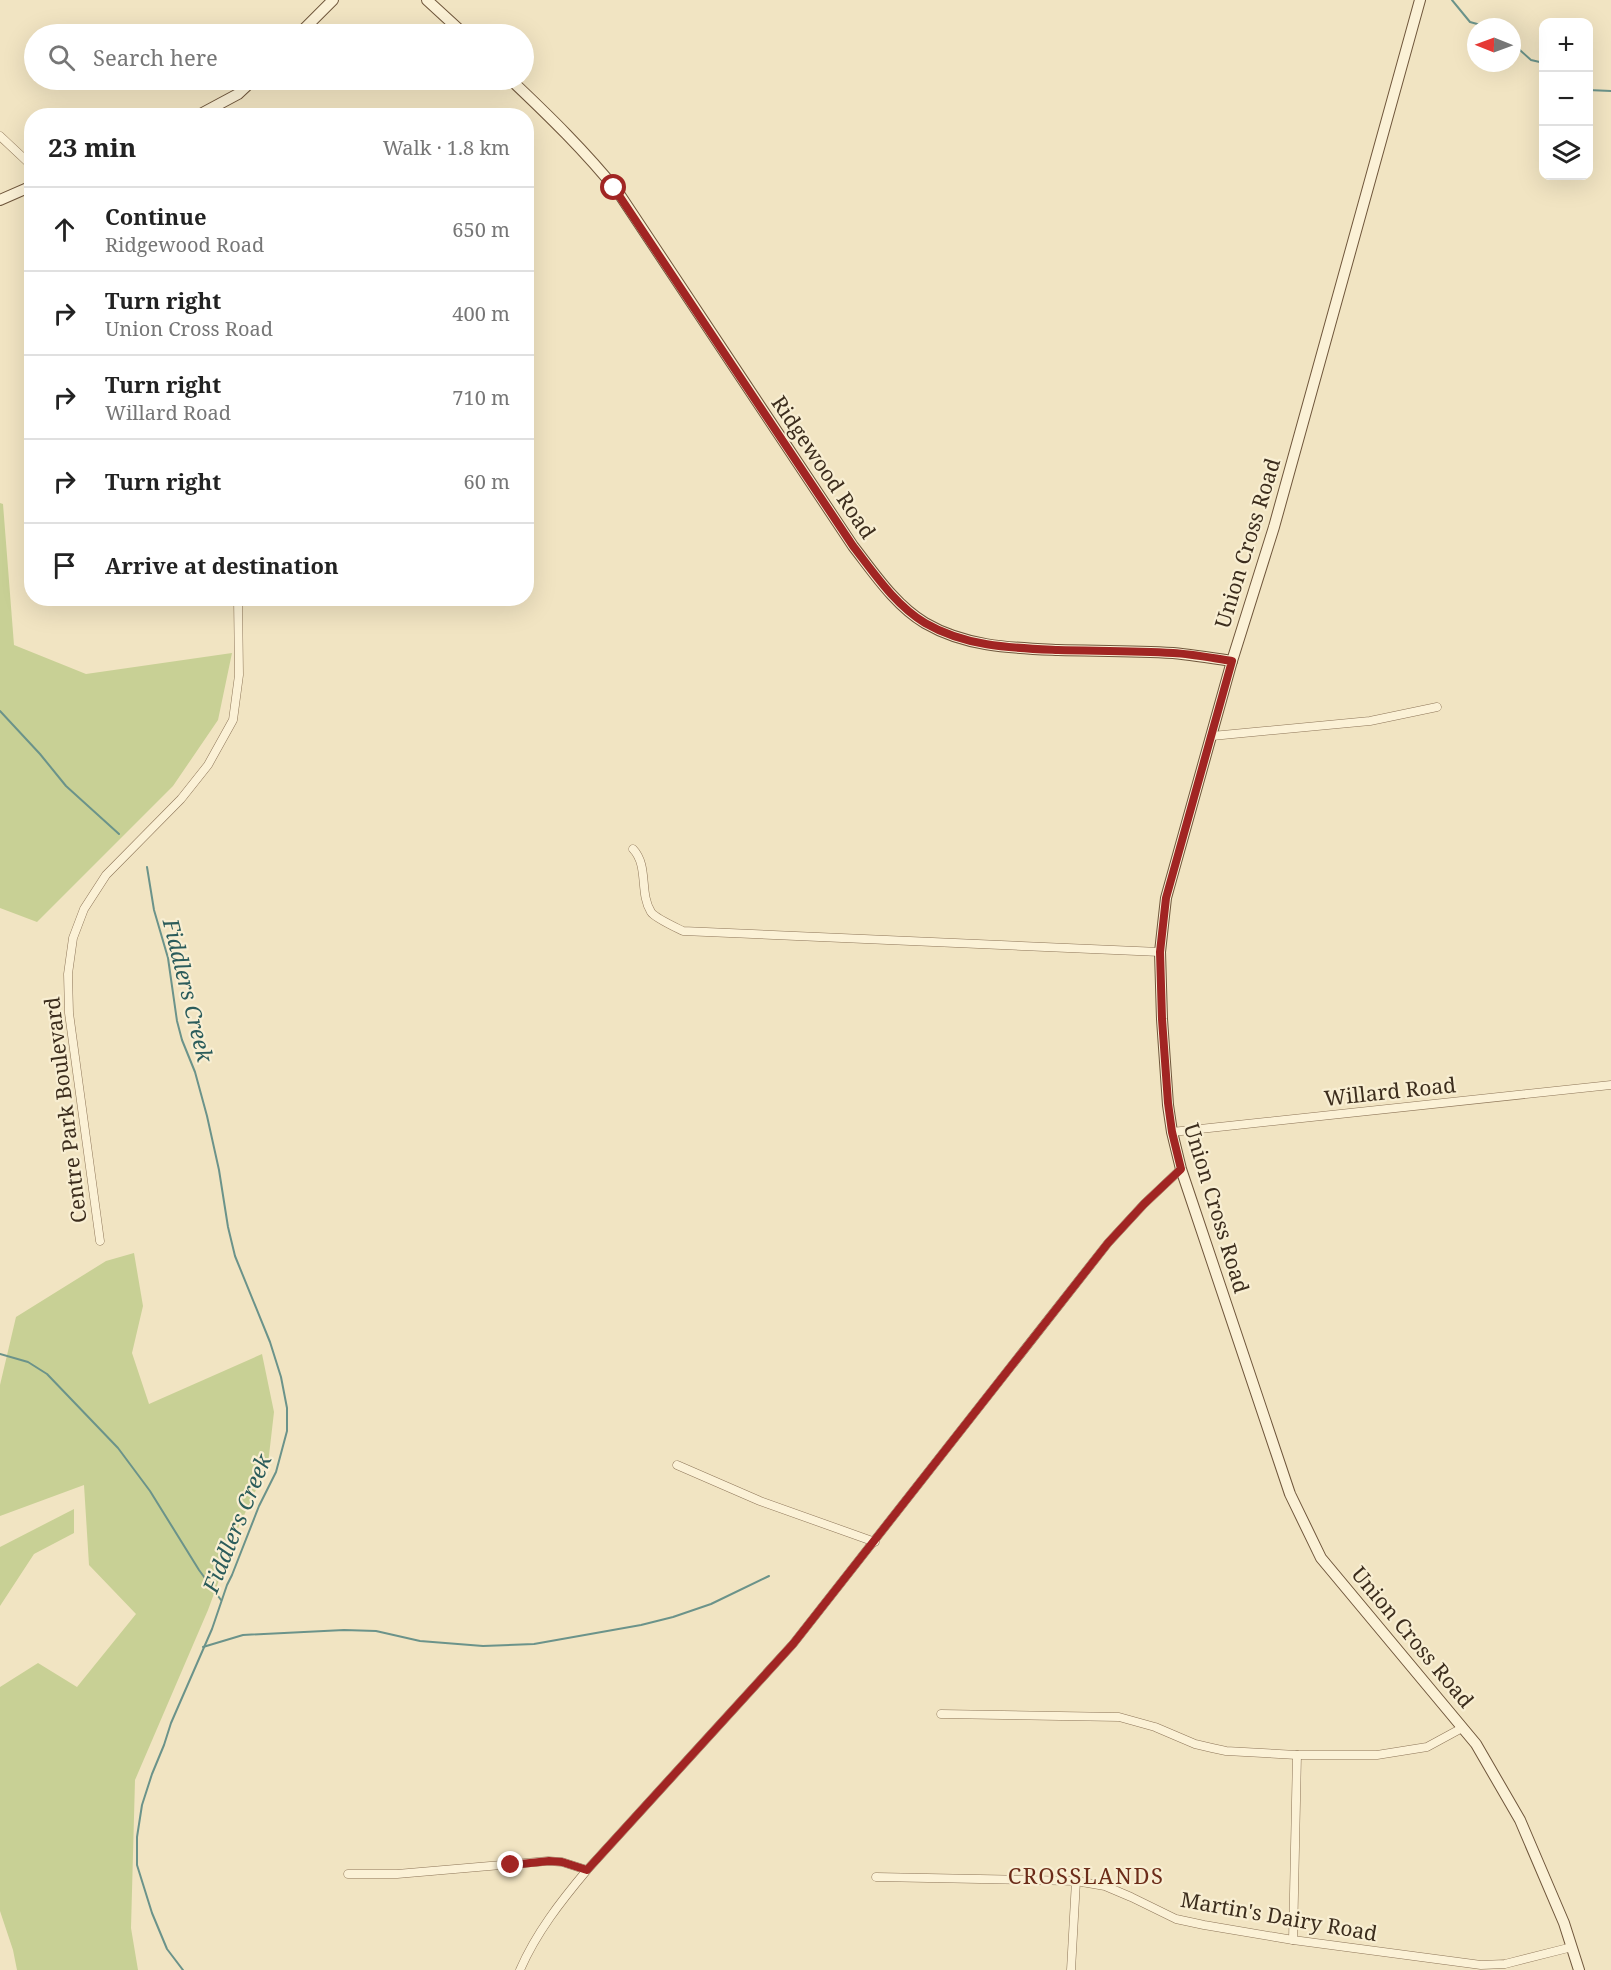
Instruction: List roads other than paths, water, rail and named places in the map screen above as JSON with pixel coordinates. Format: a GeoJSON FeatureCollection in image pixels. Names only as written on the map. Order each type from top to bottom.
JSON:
{"type":"FeatureCollection","features":[{"type":"Feature","properties":{"kind":"main road"},"geometry":{"type":"LineString","coordinates":[[309,24],[333,0]]}},
{"type":"Feature","properties":{"kind":"main road"},"geometry":{"type":"LineString","coordinates":[[427,0],[453,24]]}},
{"type":"Feature","properties":{"kind":"main road","name":"Union Cross Road"},"geometry":{"type":"LineString","coordinates":[[1420,0],[1274,526],[1232,661],[1166,898],[1160,952],[1168,1103],[1181,1169],[1290,1494],[1321,1558],[1476,1744],[1520,1820],[1564,1923],[1579,1970]]}},
{"type":"Feature","properties":{"kind":"main road"},"geometry":{"type":"LineString","coordinates":[[212,108],[242,90]]}},
{"type":"Feature","properties":{"kind":"main road","name":"Ridgewood Road"},"geometry":{"type":"LineString","coordinates":[[521,90],[578,145],[618,192],[853,546],[881,583],[915,615],[942,632],[988,645],[1019,649],[1174,653],[1232,661]]}},
{"type":"Feature","properties":{"kind":"main road"},"geometry":{"type":"LineString","coordinates":[[0,200],[24,190]]}},
{"type":"Feature","properties":{"kind":"street"},"geometry":{"type":"LineString","coordinates":[[0,136],[24,158]]}},
{"type":"Feature","properties":{"kind":"street","name":"Centre Park Boulevard"},"geometry":{"type":"LineString","coordinates":[[99,1241],[69,1013],[68,974],[73,938],[84,909],[106,875],[181,799],[208,765],[232,720],[239,675],[238,606]]}},
{"type":"Feature","properties":{"kind":"street"},"geometry":{"type":"LineString","coordinates":[[1212,736],[1370,721],[1437,706]]}},
{"type":"Feature","properties":{"kind":"street"},"geometry":{"type":"LineString","coordinates":[[633,849],[637,854],[642,871],[646,900],[652,914],[683,931],[1160,952]]}},
{"type":"Feature","properties":{"kind":"street","name":"Willard Road"},"geometry":{"type":"LineString","coordinates":[[1172,1132],[1611,1085]]}},
{"type":"Feature","properties":{"kind":"street"},"geometry":{"type":"LineString","coordinates":[[520,1970],[544,1926],[561,1901],[793,1644],[1108,1243],[1181,1169]]}},
{"type":"Feature","properties":{"kind":"street"},"geometry":{"type":"LineString","coordinates":[[677,1465],[760,1501],[875,1542]]}},
{"type":"Feature","properties":{"kind":"street"},"geometry":{"type":"LineString","coordinates":[[940,1714],[1119,1717],[1155,1727],[1195,1744],[1212,1748],[1297,1755],[1377,1755],[1427,1747],[1462,1728]]}},
{"type":"Feature","properties":{"kind":"street"},"geometry":{"type":"LineString","coordinates":[[1293,1940],[1297,1755]]}},
{"type":"Feature","properties":{"kind":"street"},"geometry":{"type":"LineString","coordinates":[[348,1874],[397,1874],[549,1861],[562,1862],[587,1870]]}},
{"type":"Feature","properties":{"kind":"street","name":"Martin's Dairy Road"},"geometry":{"type":"LineString","coordinates":[[876,1877],[1076,1881],[1105,1886],[1176,1919],[1204,1925],[1293,1940],[1481,1965],[1505,1964],[1572,1947]]}},
{"type":"Feature","properties":{"kind":"street"},"geometry":{"type":"LineString","coordinates":[[1071,1970],[1076,1881]]}},
{"type":"Feature","properties":{"kind":"waterway"},"geometry":{"type":"LineString","coordinates":[[1452,0],[1467,18]]}},
{"type":"Feature","properties":{"kind":"waterway"},"geometry":{"type":"LineString","coordinates":[[1521,51],[1531,60],[1539,62]]}},
{"type":"Feature","properties":{"kind":"waterway"},"geometry":{"type":"LineString","coordinates":[[1593,90],[1611,91]]}},
{"type":"Feature","properties":{"kind":"waterway","name":"Fiddlers Creek"},"geometry":{"type":"LineString","coordinates":[[0,711],[66,786],[119,834]]}},
{"type":"Feature","properties":{"kind":"waterway","name":"Fiddlers Creek"},"geometry":{"type":"LineString","coordinates":[[147,867],[154,910],[168,958],[177,1021],[195,1072],[207,1116],[235,1256],[270,1342],[281,1377],[287,1408],[287,1431],[276,1472],[259,1506],[212,1629],[171,1723],[142,1805],[137,1837],[137,1865],[152,1913],[167,1949],[183,1970]]}},
{"type":"Feature","properties":{"kind":"waterway"},"geometry":{"type":"LineString","coordinates":[[0,1354],[28,1362],[47,1374],[118,1448],[150,1491],[199,1570],[221,1600]]}},
{"type":"Feature","properties":{"kind":"waterway"},"geometry":{"type":"LineString","coordinates":[[203,1647],[243,1635],[344,1630],[376,1631],[420,1641],[483,1646],[534,1644],[673,1617],[711,1604],[769,1576]]}},
{"type":"Feature","properties":{"kind":"district","name":"CROSSLANDS"},"geometry":{"type":"Point","coordinates":[1086,1875]}}]}
